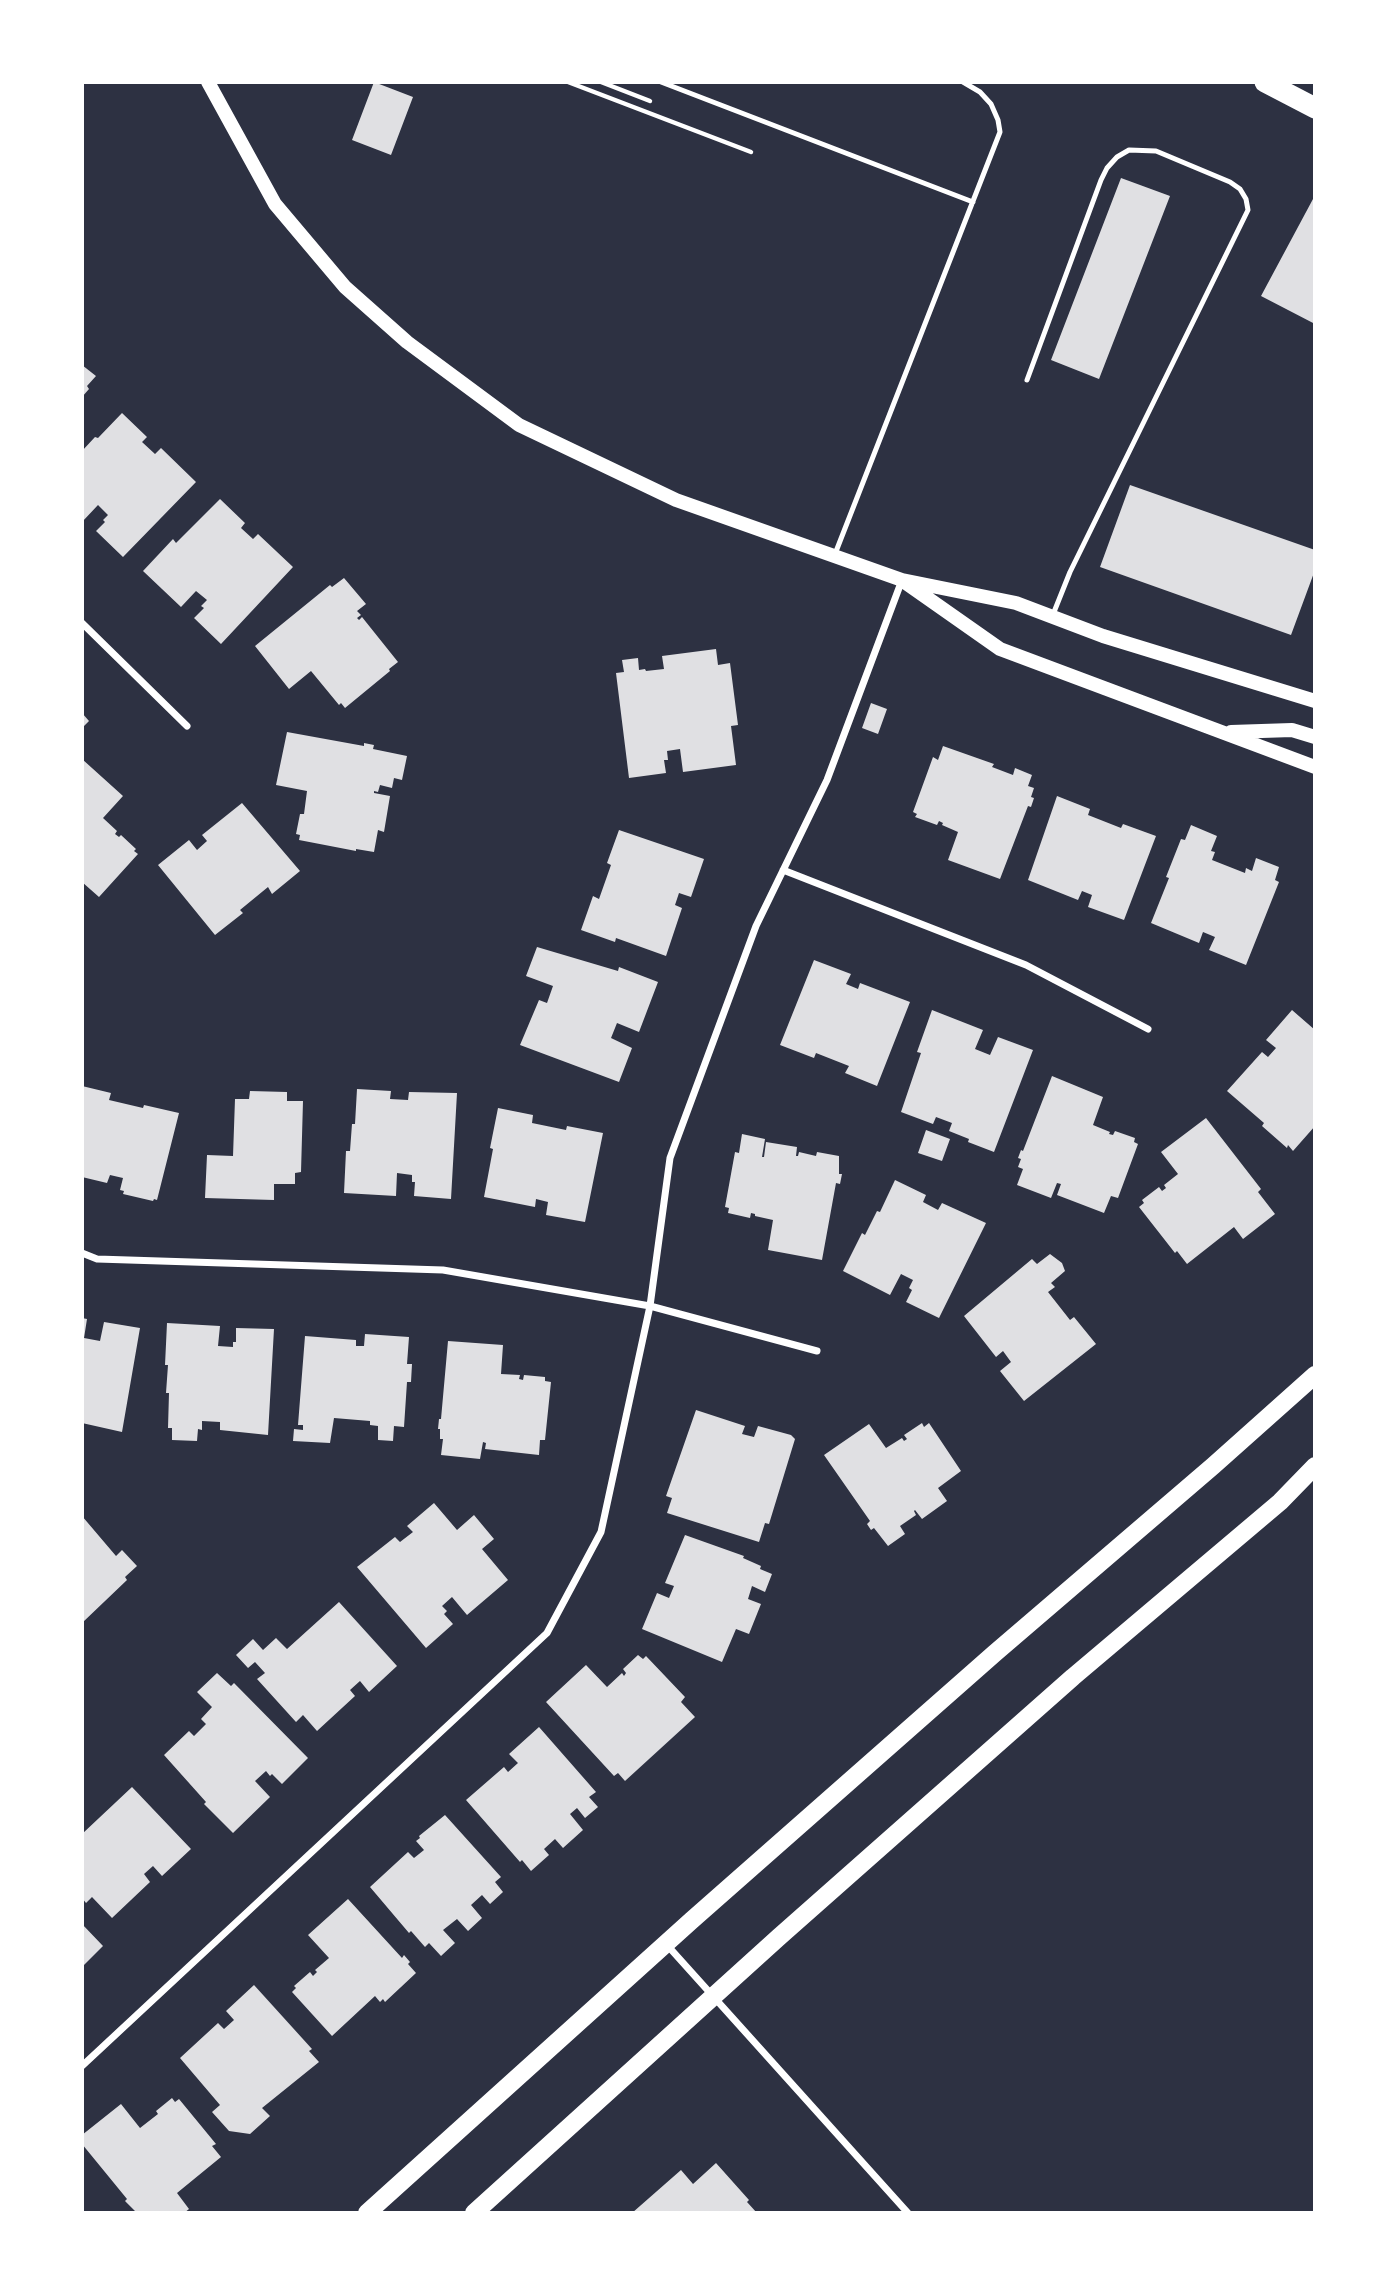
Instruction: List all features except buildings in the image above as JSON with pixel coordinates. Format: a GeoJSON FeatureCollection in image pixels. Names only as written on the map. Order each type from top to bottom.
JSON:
{"type":"FeatureCollection","features":[{"type":"Feature","properties":{"kind":"highway"},"geometry":{"type":"LineString","coordinates":[[1265,82],[1315,108]]}},
{"type":"Feature","properties":{"kind":"highway"},"geometry":{"type":"LineString","coordinates":[[1279,82],[1315,96]]}},
{"type":"Feature","properties":{"kind":"main road"},"geometry":{"type":"LineString","coordinates":[[208,82],[275,204],[345,287],[407,342],[519,425],[676,500],[902,580],[1016,603],[1103,636],[1315,701]]}},
{"type":"Feature","properties":{"kind":"main road"},"geometry":{"type":"LineString","coordinates":[[902,580],[1000,649],[1315,767]]}},
{"type":"Feature","properties":{"kind":"main road"},"geometry":{"type":"LineString","coordinates":[[1222,732],[1292,730],[1315,737]]}},
{"type":"Feature","properties":{"kind":"main road"},"geometry":{"type":"LineString","coordinates":[[368,2213],[666,1944],[1315,1375]]}},
{"type":"Feature","properties":{"kind":"main road"},"geometry":{"type":"LineString","coordinates":[[474,2213],[1073,1676],[1280,1502],[1315,1466]]}},
{"type":"Feature","properties":{"kind":"street"},"geometry":{"type":"LineString","coordinates":[[82,2066],[547,1633],[601,1532],[650,1306],[670,1158],[756,926],[827,780],[902,580]]}},
{"type":"Feature","properties":{"kind":"street"},"geometry":{"type":"LineString","coordinates":[[82,623],[187,726]]}},
{"type":"Feature","properties":{"kind":"street"},"geometry":{"type":"LineString","coordinates":[[783,870],[1026,965],[1147,1029]]}},
{"type":"Feature","properties":{"kind":"street"},"geometry":{"type":"LineString","coordinates":[[82,1254],[97,1259],[443,1270],[650,1306],[817,1351]]}},
{"type":"Feature","properties":{"kind":"street"},"geometry":{"type":"LineString","coordinates":[[666,1944],[908,2213]]}},
{"type":"Feature","properties":{"kind":"lane"},"geometry":{"type":"LineString","coordinates":[[661,82],[973,202]]}},
{"type":"Feature","properties":{"kind":"lane"},"geometry":{"type":"LineString","coordinates":[[834,556],[1000,131],[991,104],[980,92],[963,82]]}},
{"type":"Feature","properties":{"kind":"lane"},"geometry":{"type":"LineString","coordinates":[[1027,380],[1101,180],[1117,157],[1129,149],[1156,151],[1230,182],[1240,189],[1248,210],[1070,572],[1052,617]]}},
{"type":"Feature","properties":{"kind":"path"},"geometry":{"type":"LineString","coordinates":[[568,82],[751,152]]}}]}
